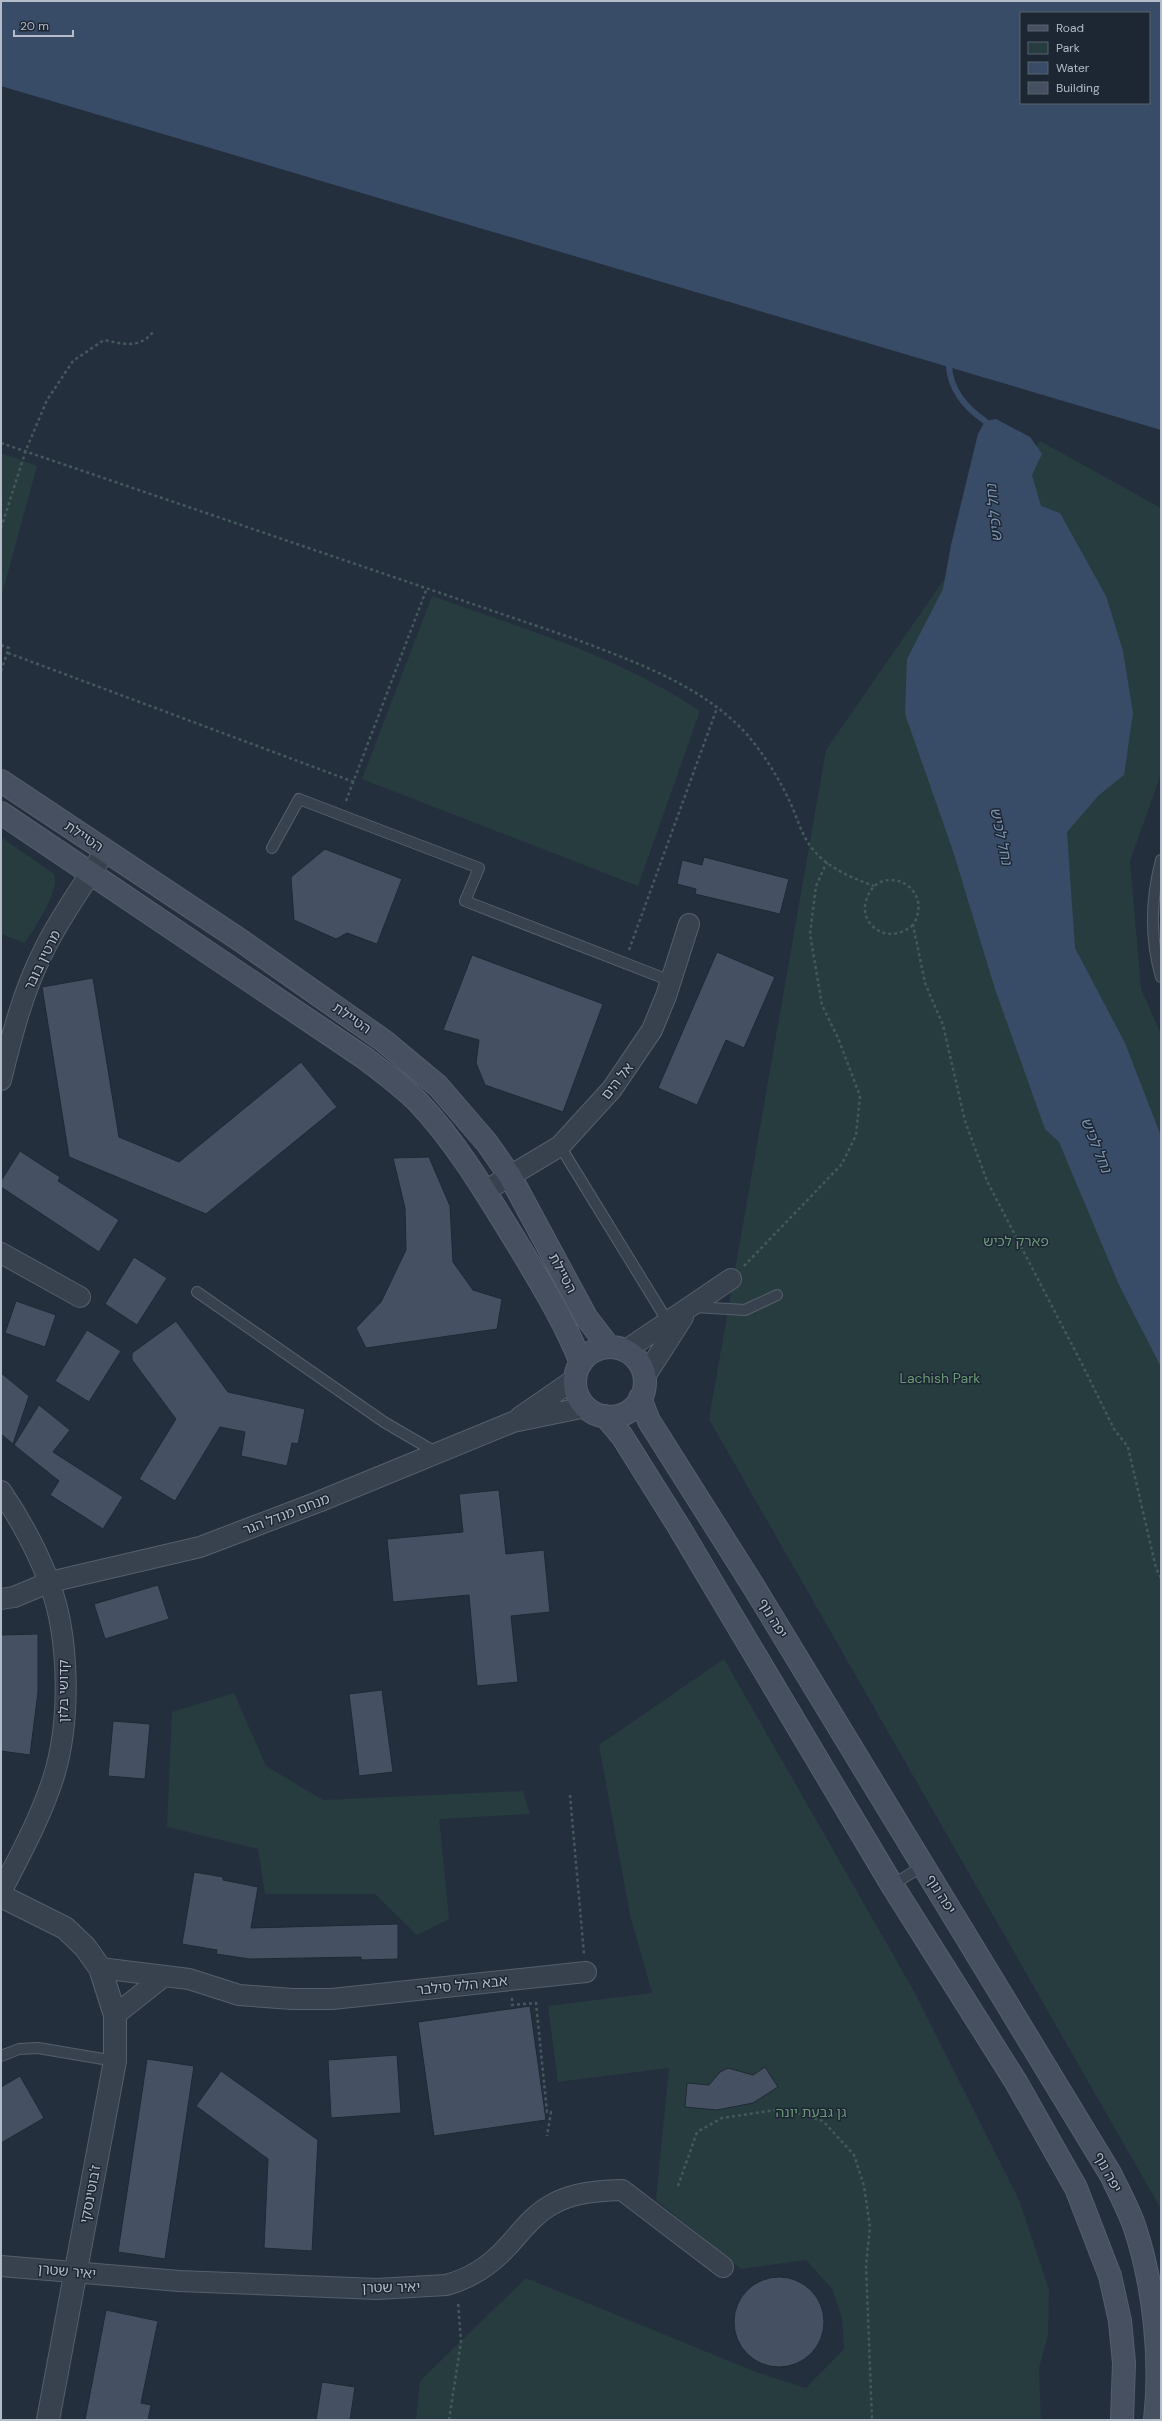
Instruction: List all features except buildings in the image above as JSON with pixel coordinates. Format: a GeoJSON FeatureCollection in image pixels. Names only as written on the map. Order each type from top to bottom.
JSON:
{"type":"FeatureCollection","features":[{"type":"Feature","properties":{"kind":"main road","name":"הטיילת"},"geometry":{"type":"LineString","coordinates":[[1,782],[240,940],[415,1065],[459,1108],[510,1176],[586,1317],[617,1349]]}},
{"type":"Feature","properties":{"kind":"main road","name":"הטיילת"},"geometry":{"type":"LineString","coordinates":[[1,813],[353,1050],[393,1080],[417,1101],[438,1126],[486,1192],[544,1288],[572,1338],[578,1371]]}},
{"type":"Feature","properties":{"kind":"main road"},"geometry":{"type":"LineString","coordinates":[[595,1412],[625,1413],[634,1407],[642,1388],[639,1362],[617,1349],[594,1350],[578,1371],[580,1399],[622,1436],[679,1527],[892,1885],[1016,2082],[1076,2188],[1110,2276],[1120,2321],[1124,2363],[1122,2420]]}},
{"type":"Feature","properties":{"kind":"main road","name":"יפה נוף"},"geometry":{"type":"LineString","coordinates":[[642,1388],[649,1421],[752,1584],[1111,2175],[1135,2228],[1151,2296],[1157,2342],[1155,2420]]}},
{"type":"Feature","properties":{"kind":"street","name":"מרטין בובר"},"geometry":{"type":"LineString","coordinates":[[1,1080],[12,1032],[31,978],[45,948],[105,851]]}},
{"type":"Feature","properties":{"kind":"street","name":"אל הים"},"geometry":{"type":"LineString","coordinates":[[486,1192],[560,1146],[612,1089],[632,1062],[652,1030],[671,981],[689,924]]}},
{"type":"Feature","properties":{"kind":"street"},"geometry":{"type":"LineString","coordinates":[[1,1253],[80,1297]]}},
{"type":"Feature","properties":{"kind":"street"},"geometry":{"type":"LineString","coordinates":[[617,1349],[668,1322],[731,1279]]}},
{"type":"Feature","properties":{"kind":"street"},"geometry":{"type":"LineString","coordinates":[[642,1388],[657,1355],[690,1307]]}},
{"type":"Feature","properties":{"kind":"street"},"geometry":{"type":"LineString","coordinates":[[513,1422],[578,1371]]}},
{"type":"Feature","properties":{"kind":"street"},"geometry":{"type":"LineString","coordinates":[[513,1422],[595,1412]]}},
{"type":"Feature","properties":{"kind":"street","name":"מנחם מנדל הגר"},"geometry":{"type":"LineString","coordinates":[[1,1599],[14,1597],[50,1582],[200,1546],[318,1502],[513,1422]]}},
{"type":"Feature","properties":{"kind":"street","name":"קדושי בלזן"},"geometry":{"type":"LineString","coordinates":[[1,1491],[30,1539],[50,1582],[59,1620],[65,1665],[66,1700],[63,1737],[53,1778],[38,1819],[1,1892]]}},
{"type":"Feature","properties":{"kind":"street"},"geometry":{"type":"LineString","coordinates":[[1,1896],[65,1928],[85,1947],[100,1968]]}},
{"type":"Feature","properties":{"kind":"street","name":"אבא הלל סילבר"},"geometry":{"type":"LineString","coordinates":[[100,1968],[163,1977],[189,1979],[239,1995],[292,1999],[332,1999],[586,1972]]}},
{"type":"Feature","properties":{"kind":"street","name":"ז'בוטינסקי"},"geometry":{"type":"LineString","coordinates":[[48,2420],[115,2061],[115,2015],[100,1968]]}},
{"type":"Feature","properties":{"kind":"street"},"geometry":{"type":"LineString","coordinates":[[115,2015],[163,1977]]}},
{"type":"Feature","properties":{"kind":"street","name":"יאיר שטרן"},"geometry":{"type":"LineString","coordinates":[[1,2266],[179,2281],[377,2289],[406,2288],[457,2282],[490,2264],[535,2216],[551,2204],[591,2191],[622,2190],[723,2267]]}},
{"type":"Feature","properties":{"kind":"lane"},"geometry":{"type":"LineString","coordinates":[[272,848],[299,799],[479,868],[465,901],[671,981]]}},
{"type":"Feature","properties":{"kind":"lane"},"geometry":{"type":"LineString","coordinates":[[1161,860],[1153,908],[1155,945],[1161,977]]}},
{"type":"Feature","properties":{"kind":"lane"},"geometry":{"type":"LineString","coordinates":[[560,1146],[668,1322]]}},
{"type":"Feature","properties":{"kind":"lane"},"geometry":{"type":"LineString","coordinates":[[196,1292],[384,1422],[437,1453]]}},
{"type":"Feature","properties":{"kind":"lane"},"geometry":{"type":"LineString","coordinates":[[690,1307],[745,1310],[777,1295]]}},
{"type":"Feature","properties":{"kind":"lane"},"geometry":{"type":"LineString","coordinates":[[892,1885],[923,1866]]}},
{"type":"Feature","properties":{"kind":"lane"},"geometry":{"type":"LineString","coordinates":[[1,2056],[19,2049],[38,2048],[115,2061]]}},
{"type":"Feature","properties":{"kind":"path"},"geometry":{"type":"LineString","coordinates":[[1,528],[26,450],[47,400],[73,361],[104,340],[127,345],[136,344],[148,338],[153,332]]}},
{"type":"Feature","properties":{"kind":"path"},"geometry":{"type":"LineString","coordinates":[[1,442],[575,639],[650,668],[680,684],[717,708],[740,727],[772,769],[788,797],[810,846],[840,872],[874,886]]}},
{"type":"Feature","properties":{"kind":"path"},"geometry":{"type":"LineString","coordinates":[[341,815],[427,588]]}},
{"type":"Feature","properties":{"kind":"path"},"geometry":{"type":"LineString","coordinates":[[1,645],[9,648],[1,671]]}},
{"type":"Feature","properties":{"kind":"path"},"geometry":{"type":"LineString","coordinates":[[8,653],[354,782]]}},
{"type":"Feature","properties":{"kind":"path"},"geometry":{"type":"LineString","coordinates":[[624,963],[717,708]]}},
{"type":"Feature","properties":{"kind":"path"},"geometry":{"type":"LineString","coordinates":[[731,1279],[842,1164],[856,1135],[860,1096],[838,1038],[822,1005],[810,934],[816,886],[827,862]]}},
{"type":"Feature","properties":{"kind":"path"},"geometry":{"type":"LineString","coordinates":[[913,925],[898,934],[889,935],[873,927],[867,920],[865,902],[874,886],[882,882],[895,880],[907,884],[914,890],[919,908],[913,925],[925,983],[944,1025],[965,1121],[987,1181],[1084,1366],[1114,1429],[1128,1447],[1156,1568],[1161,1578]]}},
{"type":"Feature","properties":{"kind":"path"},"geometry":{"type":"LineString","coordinates":[[570,1795],[586,1972]]}},
{"type":"Feature","properties":{"kind":"path"},"geometry":{"type":"LineString","coordinates":[[512,2005],[536,2003],[547,2112],[551,2112],[547,2136]]}},
{"type":"Feature","properties":{"kind":"path"},"geometry":{"type":"LineString","coordinates":[[678,2186],[697,2132],[722,2118],[782,2109],[823,2121],[854,2155],[864,2186],[870,2227],[866,2265],[872,2420]]}},
{"type":"Feature","properties":{"kind":"path"},"geometry":{"type":"LineString","coordinates":[[448,2420],[461,2342],[457,2282]]}},
{"type":"Feature","properties":{"kind":"green space","name":"Lachish Park"},"geometry":{"type":"Polygon","coordinates":[[[1040,441],[1161,508],[1161,774],[1130,861],[1141,989],[1161,1034],[1161,2209],[709,1419],[826,750],[1040,441]]]}},
{"type":"Feature","properties":{"kind":"green space"},"geometry":{"type":"Polygon","coordinates":[[[1,453],[37,466],[1,598],[1,453]]]}},
{"type":"Feature","properties":{"kind":"green space"},"geometry":{"type":"Polygon","coordinates":[[[432,596],[536,632],[604,659],[637,674],[700,711],[638,886],[362,779],[432,596]]]}},
{"type":"Feature","properties":{"kind":"green space"},"geometry":{"type":"Polygon","coordinates":[[[1,837],[54,874],[54,889],[46,909],[25,943],[1,934],[1,837]]]}},
{"type":"Feature","properties":{"kind":"green space","name":"גן גבעת יונה"},"geometry":{"type":"Polygon","coordinates":[[[724,1659],[915,1993],[1019,2200],[1049,2289],[1048,2335],[1039,2368],[1041,2420],[416,2420],[420,2381],[526,2278],[756,2372],[806,2388],[844,2349],[842,2318],[832,2289],[806,2260],[741,2269],[656,2200],[669,2068],[558,2082],[548,2006],[652,1993],[630,1915],[599,1745],[724,1659]]]}},
{"type":"Feature","properties":{"kind":"green space"},"geometry":{"type":"Polygon","coordinates":[[[234,1693],[266,1766],[323,1800],[523,1791],[530,1814],[439,1819],[449,1919],[417,1935],[375,1894],[265,1894],[258,1849],[167,1827],[172,1712],[234,1693]]]}},
{"type":"Feature","properties":{"kind":"water"},"geometry":{"type":"Polygon","coordinates":[[[1,1],[1161,1],[1161,430],[1,86],[1,1]]]}},
{"type":"Feature","properties":{"kind":"water"},"geometry":{"type":"Polygon","coordinates":[[[996,419],[1030,437],[1042,454],[1032,475],[1041,506],[1060,513],[1106,596],[1123,651],[1133,713],[1124,775],[1099,795],[1067,832],[1075,948],[1125,1043],[1161,1136],[1161,1367],[1119,1285],[1059,1142],[1045,1129],[995,989],[953,851],[905,714],[907,659],[943,589],[951,545],[978,434],[985,421],[996,419]]]}},
{"type":"Feature","properties":{"kind":"waterway","name":"נחל לכיש"},"geometry":{"type":"LineString","coordinates":[[949,367],[950,376],[956,391],[966,405],[985,421]]}},
{"type":"Feature","properties":{"kind":"park label","name":"פארק לכיש"},"geometry":{"type":"Point","coordinates":[1016,1241]}}]}
